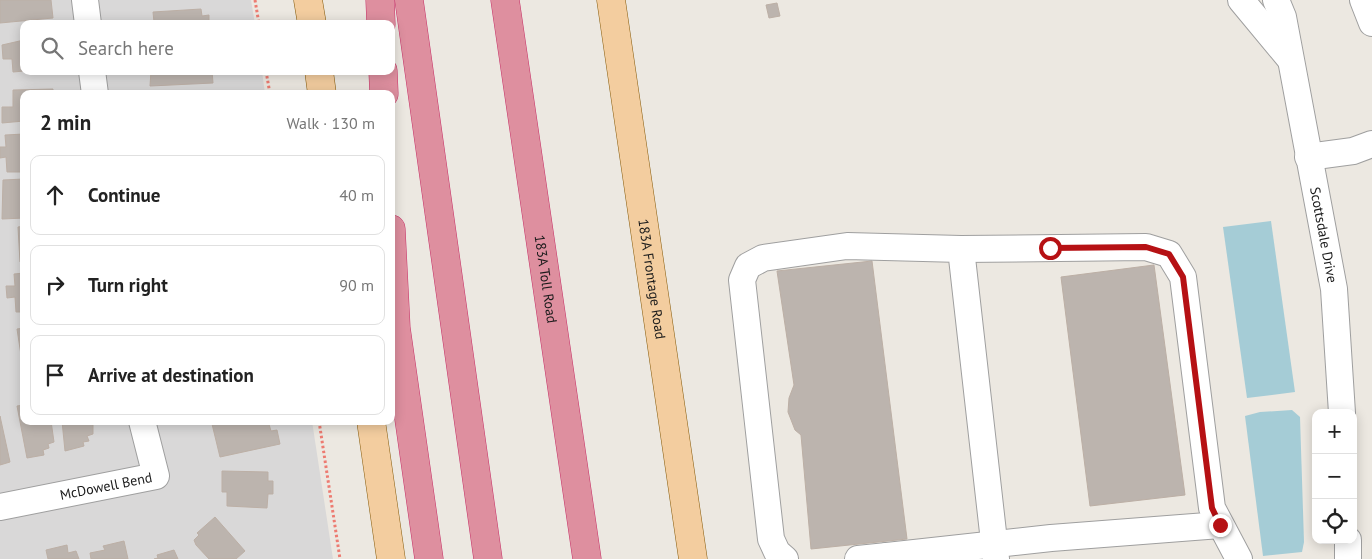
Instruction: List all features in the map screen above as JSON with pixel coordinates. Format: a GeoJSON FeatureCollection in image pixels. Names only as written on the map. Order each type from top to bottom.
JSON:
{"type":"FeatureCollection","features":[{"type":"Feature","properties":{"kind":"highway"},"geometry":{"type":"LineString","coordinates":[[380,0],[381,20]]}},
{"type":"Feature","properties":{"kind":"highway"},"geometry":{"type":"LineString","coordinates":[[409,0],[488,559]]}},
{"type":"Feature","properties":{"kind":"highway","name":"183A Toll Road"},"geometry":{"type":"LineString","coordinates":[[505,0],[587,559]]}},
{"type":"Feature","properties":{"kind":"highway"},"geometry":{"type":"LineString","coordinates":[[383,75],[384,90]]}},
{"type":"Feature","properties":{"kind":"highway"},"geometry":{"type":"LineString","coordinates":[[395,308],[396,328],[429,559]]}},
{"type":"Feature","properties":{"kind":"highway"},"geometry":{"type":"LineString","coordinates":[[567,421],[605,559]]}},
{"type":"Feature","properties":{"kind":"main road"},"geometry":{"type":"LineString","coordinates":[[308,0],[311,20]]}},
{"type":"Feature","properties":{"kind":"main road","name":"183A Frontage Road"},"geometry":{"type":"LineString","coordinates":[[611,0],[693,559]]}},
{"type":"Feature","properties":{"kind":"main road"},"geometry":{"type":"LineString","coordinates":[[320,75],[321,90]]}},
{"type":"Feature","properties":{"kind":"main road"},"geometry":{"type":"LineString","coordinates":[[372,425],[391,559]]}},
{"type":"Feature","properties":{"kind":"street"},"geometry":{"type":"LineString","coordinates":[[85,0],[88,20]]}},
{"type":"Feature","properties":{"kind":"street","name":"Scottsdale Drive"},"geometry":{"type":"LineString","coordinates":[[1240,0],[1290,60]]}},
{"type":"Feature","properties":{"kind":"street","name":"Scottsdale Drive"},"geometry":{"type":"LineString","coordinates":[[1276,0],[1283,17],[1334,289],[1342,409]]}},
{"type":"Feature","properties":{"kind":"street"},"geometry":{"type":"LineString","coordinates":[[1363,0],[1372,23]]}},
{"type":"Feature","properties":{"kind":"street"},"geometry":{"type":"LineString","coordinates":[[93,75],[94,90]]}},
{"type":"Feature","properties":{"kind":"street"},"geometry":{"type":"LineString","coordinates":[[1308,158],[1353,151],[1372,144]]}},
{"type":"Feature","properties":{"kind":"street"},"geometry":{"type":"LineString","coordinates":[[785,559],[777,552],[771,539],[742,280],[748,266],[763,258],[847,246],[961,249],[1146,247],[1169,254],[1183,277],[1212,508],[1239,559]]}},
{"type":"Feature","properties":{"kind":"street"},"geometry":{"type":"LineString","coordinates":[[961,249],[995,552]]}},
{"type":"Feature","properties":{"kind":"street","name":"McDowell Bend"},"geometry":{"type":"LineString","coordinates":[[0,507],[156,476],[143,425]]}},
{"type":"Feature","properties":{"kind":"street"},"geometry":{"type":"LineString","coordinates":[[858,559],[995,552],[1220,525]]}},
{"type":"Feature","properties":{"kind":"street"},"geometry":{"type":"LineString","coordinates":[[1348,544],[1348,559]]}},
{"type":"Feature","properties":{"kind":"path"},"geometry":{"type":"LineString","coordinates":[[256,0],[258,20]]}},
{"type":"Feature","properties":{"kind":"path"},"geometry":{"type":"LineString","coordinates":[[267,75],[269,90]]}},
{"type":"Feature","properties":{"kind":"path"},"geometry":{"type":"LineString","coordinates":[[320,425],[340,559]]}},
{"type":"Feature","properties":{"kind":"shaded area"},"geometry":{"type":"Polygon","coordinates":[[[0,0],[251,0],[254,20],[20,20],[20,75],[263,75],[264,90],[20,90],[20,425],[313,425],[333,559],[0,559],[0,0]]]}},
{"type":"Feature","properties":{"kind":"water"},"geometry":{"type":"Polygon","coordinates":[[[1271,221],[1295,392],[1247,398],[1223,227],[1271,221]]]}},
{"type":"Feature","properties":{"kind":"water"},"geometry":{"type":"Polygon","coordinates":[[[1292,410],[1300,417],[1304,542],[1302,552],[1263,556],[1245,416],[1260,412],[1292,410]]]}},
{"type":"Feature","properties":{"kind":"building"},"geometry":{"type":"Polygon","coordinates":[[[0,0],[51,0],[53,18],[0,23],[0,0]]]}},
{"type":"Feature","properties":{"kind":"building"},"geometry":{"type":"Polygon","coordinates":[[[777,3],[780,16],[769,18],[766,5],[777,3]]]}},
{"type":"Feature","properties":{"kind":"building"},"geometry":{"type":"Polygon","coordinates":[[[201,9],[202,16],[209,15],[209,20],[154,20],[153,12],[201,9]]]}},
{"type":"Feature","properties":{"kind":"building"},"geometry":{"type":"Polygon","coordinates":[[[20,41],[20,71],[13,72],[12,59],[3,59],[2,45],[20,41]]]}},
{"type":"Feature","properties":{"kind":"building"},"geometry":{"type":"Polygon","coordinates":[[[151,75],[212,75],[213,83],[150,86],[151,75]]]}},
{"type":"Feature","properties":{"kind":"building"},"geometry":{"type":"Polygon","coordinates":[[[53,89],[20,90],[20,121],[2,123],[2,107],[13,107],[13,90],[53,89]]]}},
{"type":"Feature","properties":{"kind":"building"},"geometry":{"type":"Polygon","coordinates":[[[20,134],[20,172],[7,172],[6,157],[0,158],[0,147],[6,147],[5,135],[20,134]]]}},
{"type":"Feature","properties":{"kind":"building"},"geometry":{"type":"Polygon","coordinates":[[[20,179],[20,218],[2,219],[3,180],[20,179]]]}},
{"type":"Feature","properties":{"kind":"building"},"geometry":{"type":"Polygon","coordinates":[[[18,227],[20,227],[20,262],[18,227]]]}},
{"type":"Feature","properties":{"kind":"building"},"geometry":{"type":"Polygon","coordinates":[[[872,261],[907,539],[811,549],[801,435],[795,430],[788,412],[789,398],[794,385],[777,271],[872,261]]]}},
{"type":"Feature","properties":{"kind":"building"},"geometry":{"type":"Polygon","coordinates":[[[1154,265],[1185,495],[1090,506],[1061,277],[1154,265]]]}},
{"type":"Feature","properties":{"kind":"building"},"geometry":{"type":"Polygon","coordinates":[[[20,273],[20,312],[16,312],[15,297],[7,298],[6,286],[15,286],[14,274],[20,273]]]}},
{"type":"Feature","properties":{"kind":"building"},"geometry":{"type":"Polygon","coordinates":[[[17,329],[20,329],[20,348],[17,329]]]}},
{"type":"Feature","properties":{"kind":"building"},"geometry":{"type":"Polygon","coordinates":[[[17,406],[20,406],[20,422],[17,406]]]}},
{"type":"Feature","properties":{"kind":"building"},"geometry":{"type":"Polygon","coordinates":[[[0,416],[10,462],[0,465],[0,416]]]}},
{"type":"Feature","properties":{"kind":"building"},"geometry":{"type":"Polygon","coordinates":[[[21,425],[52,425],[54,442],[48,444],[49,448],[43,450],[44,455],[27,458],[21,425]]]}},
{"type":"Feature","properties":{"kind":"building"},"geometry":{"type":"Polygon","coordinates":[[[62,425],[93,425],[93,434],[87,436],[89,441],[83,442],[84,446],[65,451],[62,425]]]}},
{"type":"Feature","properties":{"kind":"building"},"geometry":{"type":"Polygon","coordinates":[[[212,425],[269,425],[271,431],[277,430],[280,444],[220,457],[212,425]]]}},
{"type":"Feature","properties":{"kind":"building"},"geometry":{"type":"Polygon","coordinates":[[[222,471],[268,472],[268,481],[273,481],[273,494],[268,494],[267,508],[227,506],[227,492],[222,492],[222,471]]]}},
{"type":"Feature","properties":{"kind":"building"},"geometry":{"type":"Polygon","coordinates":[[[215,517],[245,551],[236,559],[209,559],[196,545],[194,540],[199,535],[197,533],[215,517]]]}},
{"type":"Feature","properties":{"kind":"building"},"geometry":{"type":"Polygon","coordinates":[[[124,541],[128,559],[91,559],[90,553],[105,550],[103,546],[124,541]]]}},
{"type":"Feature","properties":{"kind":"building"},"geometry":{"type":"Polygon","coordinates":[[[67,545],[68,553],[76,551],[79,559],[48,559],[46,550],[67,545]]]}},
{"type":"Feature","properties":{"kind":"building"},"geometry":{"type":"Polygon","coordinates":[[[174,550],[178,559],[154,559],[158,558],[157,555],[174,550]]]}},
{"type":"Feature","properties":{"kind":"route"},"geometry":{"type":"LineString","coordinates":[[1050,248],[1146,247],[1169,254],[1183,277],[1212,508],[1220,525]]}}]}
